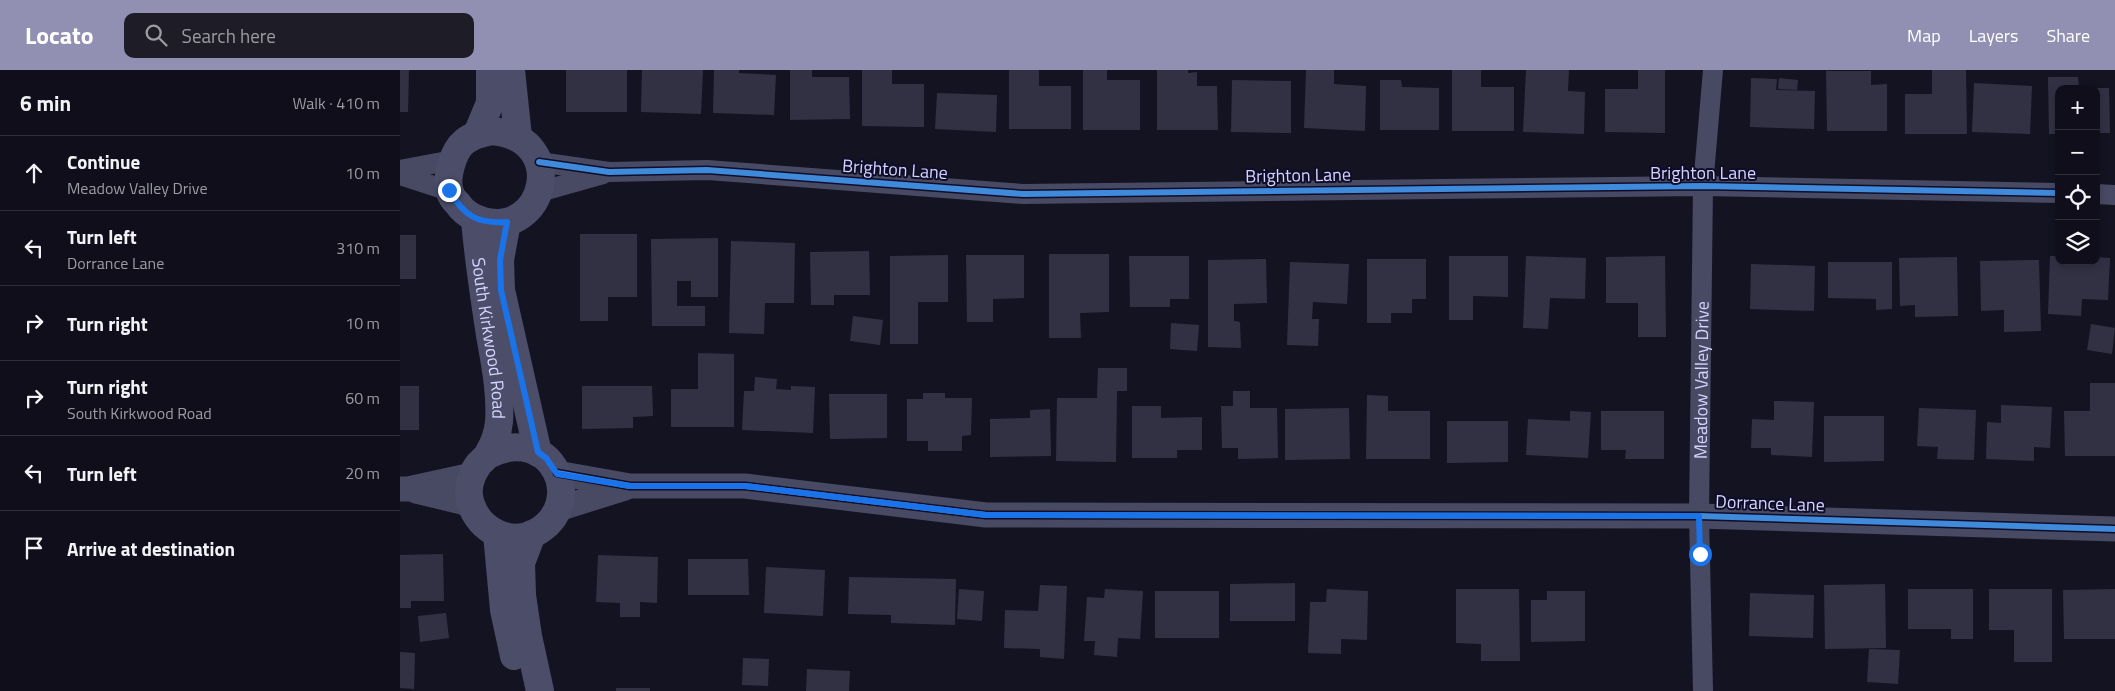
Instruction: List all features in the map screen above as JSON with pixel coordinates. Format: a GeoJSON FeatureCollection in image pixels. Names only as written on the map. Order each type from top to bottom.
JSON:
{"type":"FeatureCollection","features":[{"type":"Feature","properties":{"kind":"main road"},"geometry":{"type":"LineString","coordinates":[[477,134],[490,103],[490,70]]}},
{"type":"Feature","properties":{"kind":"main road"},"geometry":{"type":"LineString","coordinates":[[511,70],[518,137]]}},
{"type":"Feature","properties":{"kind":"main road"},"geometry":{"type":"LineString","coordinates":[[492,131],[507,132],[518,137],[532,149],[539,162],[542,177],[539,192],[532,205],[520,216],[507,222],[490,223],[475,219],[462,210],[449,190],[454,154],[464,142],[477,134],[492,131]]}},
{"type":"Feature","properties":{"kind":"main road","name":"South Kirkwood Road"},"geometry":{"type":"LineString","coordinates":[[475,219],[478,258],[500,404],[498,432],[480,465]]}},
{"type":"Feature","properties":{"kind":"main road","name":"South Kirkwood Road"},"geometry":{"type":"LineString","coordinates":[[507,222],[500,260],[501,290],[538,452]]}},
{"type":"Feature","properties":{"kind":"main road"},"geometry":{"type":"LineString","coordinates":[[526,447],[538,452],[546,458],[557,474],[561,491],[558,509],[543,528],[532,534],[520,537],[497,534],[480,522],[470,504],[469,484],[480,465],[500,448],[526,447]]}},
{"type":"Feature","properties":{"kind":"main road"},"geometry":{"type":"LineString","coordinates":[[497,534],[504,610],[522,691]]}},
{"type":"Feature","properties":{"kind":"main road"},"geometry":{"type":"LineString","coordinates":[[532,534],[521,563],[522,595],[528,636],[540,691]]}},
{"type":"Feature","properties":{"kind":"street","name":"Meadow Valley Drive"},"geometry":{"type":"LineString","coordinates":[[1703,691],[1699,516],[1703,186],[1713,70]]}},
{"type":"Feature","properties":{"kind":"street"},"geometry":{"type":"LineString","coordinates":[[400,170],[453,160]]}},
{"type":"Feature","properties":{"kind":"street","name":"Brighton Lane"},"geometry":{"type":"LineString","coordinates":[[539,162],[609,172],[707,170],[1023,194],[1703,186],[2055,193]]}},
{"type":"Feature","properties":{"kind":"street","name":"Brighton Lane"},"geometry":{"type":"LineString","coordinates":[[539,192],[609,172]]}},
{"type":"Feature","properties":{"kind":"street"},"geometry":{"type":"LineString","coordinates":[[400,175],[449,190]]}},
{"type":"Feature","properties":{"kind":"street"},"geometry":{"type":"LineString","coordinates":[[2100,194],[2115,195]]}},
{"type":"Feature","properties":{"kind":"street"},"geometry":{"type":"LineString","coordinates":[[404,489],[480,465]]}},
{"type":"Feature","properties":{"kind":"street","name":"Dorrance Lane"},"geometry":{"type":"LineString","coordinates":[[557,474],[630,486],[745,486],[986,515],[1699,516],[2115,529]]}},
{"type":"Feature","properties":{"kind":"street","name":"Dorrance Lane"},"geometry":{"type":"LineString","coordinates":[[558,509],[630,486]]}},
{"type":"Feature","properties":{"kind":"street"},"geometry":{"type":"LineString","coordinates":[[404,489],[470,504]]}},
{"type":"Feature","properties":{"kind":"building"},"geometry":{"type":"Polygon","coordinates":[[[400,70],[409,70],[408,112],[400,112],[400,70]]]}},
{"type":"Feature","properties":{"kind":"building"},"geometry":{"type":"Polygon","coordinates":[[[566,70],[627,70],[627,112],[566,112],[566,70]]]}},
{"type":"Feature","properties":{"kind":"building"},"geometry":{"type":"Polygon","coordinates":[[[642,70],[703,70],[701,114],[641,112],[642,70]]]}},
{"type":"Feature","properties":{"kind":"building"},"geometry":{"type":"Polygon","coordinates":[[[714,70],[739,70],[739,73],[776,75],[774,115],[713,113],[714,70]]]}},
{"type":"Feature","properties":{"kind":"building"},"geometry":{"type":"Polygon","coordinates":[[[790,70],[812,70],[812,77],[849,77],[850,119],[790,120],[790,70]]]}},
{"type":"Feature","properties":{"kind":"building"},"geometry":{"type":"Polygon","coordinates":[[[862,70],[892,70],[892,84],[924,84],[924,127],[862,126],[862,70]]]}},
{"type":"Feature","properties":{"kind":"building"},"geometry":{"type":"Polygon","coordinates":[[[1009,70],[1039,70],[1039,86],[1071,86],[1071,129],[1009,129],[1009,70]]]}},
{"type":"Feature","properties":{"kind":"building"},"geometry":{"type":"Polygon","coordinates":[[[1083,70],[1107,70],[1107,80],[1140,80],[1140,130],[1083,130],[1083,70]]]}},
{"type":"Feature","properties":{"kind":"building"},"geometry":{"type":"Polygon","coordinates":[[[1157,70],[1188,70],[1188,73],[1197,72],[1197,86],[1217,86],[1218,130],[1157,130],[1157,70]]]}},
{"type":"Feature","properties":{"kind":"building"},"geometry":{"type":"Polygon","coordinates":[[[1306,70],[1334,70],[1334,84],[1366,86],[1365,131],[1304,128],[1306,70]]]}},
{"type":"Feature","properties":{"kind":"building"},"geometry":{"type":"Polygon","coordinates":[[[1452,70],[1481,70],[1481,87],[1514,87],[1514,131],[1452,131],[1452,70]]]}},
{"type":"Feature","properties":{"kind":"building"},"geometry":{"type":"Polygon","coordinates":[[[1526,70],[1569,70],[1568,91],[1585,92],[1584,134],[1523,132],[1526,70]]]}},
{"type":"Feature","properties":{"kind":"building"},"geometry":{"type":"Polygon","coordinates":[[[1638,70],[1665,70],[1665,133],[1605,132],[1605,89],[1638,89],[1638,70]]]}},
{"type":"Feature","properties":{"kind":"building"},"geometry":{"type":"Polygon","coordinates":[[[1932,70],[1966,70],[1967,134],[1905,134],[1905,94],[1932,94],[1932,70]]]}},
{"type":"Feature","properties":{"kind":"building"},"geometry":{"type":"Polygon","coordinates":[[[1826,71],[1871,71],[1871,85],[1887,84],[1887,131],[1827,131],[1826,71]]]}},
{"type":"Feature","properties":{"kind":"building"},"geometry":{"type":"Polygon","coordinates":[[[2048,77],[2078,77],[2079,85],[2055,85],[2055,134],[2049,134],[2048,77]]]}},
{"type":"Feature","properties":{"kind":"building"},"geometry":{"type":"Polygon","coordinates":[[[1751,78],[1777,79],[1776,90],[1815,91],[1814,129],[1750,127],[1751,78]]]}},
{"type":"Feature","properties":{"kind":"building"},"geometry":{"type":"Polygon","coordinates":[[[1779,78],[1798,80],[1797,90],[1778,89],[1779,78]]]}},
{"type":"Feature","properties":{"kind":"building"},"geometry":{"type":"Polygon","coordinates":[[[1232,80],[1291,81],[1291,133],[1231,132],[1232,80]]]}},
{"type":"Feature","properties":{"kind":"building"},"geometry":{"type":"Polygon","coordinates":[[[1380,80],[1401,80],[1402,87],[1439,88],[1439,130],[1380,130],[1380,80]]]}},
{"type":"Feature","properties":{"kind":"building"},"geometry":{"type":"Polygon","coordinates":[[[1974,83],[2032,86],[2030,134],[1972,132],[1974,83]]]}},
{"type":"Feature","properties":{"kind":"building"},"geometry":{"type":"Polygon","coordinates":[[[2100,88],[2109,88],[2110,133],[2100,133],[2100,88]]]}},
{"type":"Feature","properties":{"kind":"building"},"geometry":{"type":"Polygon","coordinates":[[[937,93],[997,95],[996,132],[935,129],[937,93]]]}},
{"type":"Feature","properties":{"kind":"building"},"geometry":{"type":"Polygon","coordinates":[[[580,234],[637,234],[637,297],[608,297],[608,321],[580,321],[580,234]]]}},
{"type":"Feature","properties":{"kind":"building"},"geometry":{"type":"Polygon","coordinates":[[[400,235],[416,235],[416,279],[400,279],[400,235]]]}},
{"type":"Feature","properties":{"kind":"building"},"geometry":{"type":"Polygon","coordinates":[[[718,238],[718,297],[691,297],[691,281],[677,281],[677,306],[705,306],[705,326],[652,326],[651,239],[718,238]]]}},
{"type":"Feature","properties":{"kind":"building"},"geometry":{"type":"Polygon","coordinates":[[[731,241],[795,243],[794,303],[765,303],[764,334],[729,333],[731,241]]]}},
{"type":"Feature","properties":{"kind":"building"},"geometry":{"type":"Polygon","coordinates":[[[869,251],[870,295],[834,295],[834,305],[811,305],[810,252],[869,251]]]}},
{"type":"Feature","properties":{"kind":"building"},"geometry":{"type":"Polygon","coordinates":[[[1049,254],[1109,254],[1109,312],[1080,313],[1081,338],[1049,338],[1049,254]]]}},
{"type":"Feature","properties":{"kind":"building"},"geometry":{"type":"Polygon","coordinates":[[[948,255],[948,302],[918,302],[918,344],[890,344],[890,256],[948,255]]]}},
{"type":"Feature","properties":{"kind":"building"},"geometry":{"type":"Polygon","coordinates":[[[966,255],[1024,255],[1024,298],[993,299],[993,322],[967,322],[966,255]]]}},
{"type":"Feature","properties":{"kind":"building"},"geometry":{"type":"Polygon","coordinates":[[[1129,256],[1189,256],[1189,299],[1170,299],[1170,307],[1130,307],[1129,256]]]}},
{"type":"Feature","properties":{"kind":"building"},"geometry":{"type":"Polygon","coordinates":[[[1449,256],[1508,256],[1508,297],[1473,296],[1473,320],[1449,320],[1449,256]]]}},
{"type":"Feature","properties":{"kind":"building"},"geometry":{"type":"Polygon","coordinates":[[[1526,256],[1586,258],[1585,299],[1550,298],[1548,329],[1523,328],[1526,256]]]}},
{"type":"Feature","properties":{"kind":"building"},"geometry":{"type":"Polygon","coordinates":[[[1665,256],[1666,337],[1638,337],[1638,303],[1606,303],[1606,257],[1665,256]]]}},
{"type":"Feature","properties":{"kind":"building"},"geometry":{"type":"Polygon","coordinates":[[[2050,256],[2055,256],[2055,265],[2100,265],[2100,257],[2110,258],[2108,300],[2082,299],[2081,316],[2048,314],[2050,256]]]}},
{"type":"Feature","properties":{"kind":"building"},"geometry":{"type":"Polygon","coordinates":[[[1957,257],[1958,316],[1915,317],[1915,305],[1900,306],[1899,258],[1957,257]]]}},
{"type":"Feature","properties":{"kind":"building"},"geometry":{"type":"Polygon","coordinates":[[[1266,259],[1267,303],[1234,304],[1234,321],[1240,322],[1241,348],[1208,347],[1208,260],[1266,259]]]}},
{"type":"Feature","properties":{"kind":"building"},"geometry":{"type":"Polygon","coordinates":[[[1367,259],[1426,259],[1426,299],[1412,299],[1412,313],[1391,313],[1391,323],[1367,323],[1367,259]]]}},
{"type":"Feature","properties":{"kind":"building"},"geometry":{"type":"Polygon","coordinates":[[[2039,260],[2041,331],[2004,332],[2004,310],[1981,311],[1980,261],[2039,260]]]}},
{"type":"Feature","properties":{"kind":"building"},"geometry":{"type":"Polygon","coordinates":[[[1290,262],[1349,264],[1347,304],[1313,302],[1312,319],[1319,319],[1318,346],[1287,345],[1290,262]]]}},
{"type":"Feature","properties":{"kind":"building"},"geometry":{"type":"Polygon","coordinates":[[[1828,262],[1892,262],[1892,309],[1876,310],[1876,299],[1828,298],[1828,262]]]}},
{"type":"Feature","properties":{"kind":"building"},"geometry":{"type":"Polygon","coordinates":[[[1751,264],[1815,266],[1814,311],[1750,309],[1751,264]]]}},
{"type":"Feature","properties":{"kind":"building"},"geometry":{"type":"Polygon","coordinates":[[[853,316],[883,320],[880,345],[850,341],[853,316]]]}},
{"type":"Feature","properties":{"kind":"building"},"geometry":{"type":"Polygon","coordinates":[[[1171,323],[1199,325],[1197,351],[1170,349],[1171,323]]]}},
{"type":"Feature","properties":{"kind":"building"},"geometry":{"type":"Polygon","coordinates":[[[2091,324],[2115,328],[2112,354],[2087,350],[2091,324]]]}},
{"type":"Feature","properties":{"kind":"building"},"geometry":{"type":"Polygon","coordinates":[[[698,353],[734,354],[734,427],[671,427],[671,389],[698,389],[698,353]]]}},
{"type":"Feature","properties":{"kind":"building"},"geometry":{"type":"Polygon","coordinates":[[[1098,368],[1127,368],[1127,391],[1117,391],[1116,462],[1056,461],[1057,398],[1097,398],[1098,368]]]}},
{"type":"Feature","properties":{"kind":"building"},"geometry":{"type":"Polygon","coordinates":[[[755,377],[777,379],[776,389],[791,390],[791,386],[815,387],[813,433],[742,430],[744,391],[754,391],[755,377]]]}},
{"type":"Feature","properties":{"kind":"building"},"geometry":{"type":"Polygon","coordinates":[[[2090,383],[2115,383],[2115,456],[2065,456],[2064,411],[2090,411],[2090,383]]]}},
{"type":"Feature","properties":{"kind":"building"},"geometry":{"type":"Polygon","coordinates":[[[400,386],[419,386],[419,430],[400,430],[400,386]]]}},
{"type":"Feature","properties":{"kind":"building"},"geometry":{"type":"Polygon","coordinates":[[[582,386],[652,386],[653,416],[633,417],[633,428],[582,429],[582,386]]]}},
{"type":"Feature","properties":{"kind":"building"},"geometry":{"type":"Polygon","coordinates":[[[1233,391],[1250,391],[1250,408],[1277,408],[1278,458],[1238,459],[1238,448],[1222,448],[1221,406],[1233,406],[1233,391]]]}},
{"type":"Feature","properties":{"kind":"building"},"geometry":{"type":"Polygon","coordinates":[[[923,393],[945,393],[945,398],[972,398],[971,435],[962,436],[962,451],[928,451],[928,441],[907,441],[907,399],[923,399],[923,393]]]}},
{"type":"Feature","properties":{"kind":"building"},"geometry":{"type":"Polygon","coordinates":[[[829,394],[887,394],[887,438],[830,439],[829,394]]]}},
{"type":"Feature","properties":{"kind":"building"},"geometry":{"type":"Polygon","coordinates":[[[1367,395],[1388,396],[1388,411],[1430,411],[1430,459],[1366,459],[1367,395]]]}},
{"type":"Feature","properties":{"kind":"building"},"geometry":{"type":"Polygon","coordinates":[[[1774,401],[1814,402],[1812,457],[1771,455],[1771,448],[1751,448],[1752,419],[1774,420],[1774,401]]]}},
{"type":"Feature","properties":{"kind":"building"},"geometry":{"type":"Polygon","coordinates":[[[2001,405],[2052,407],[2050,448],[2034,447],[2034,461],[1986,459],[1987,422],[2001,423],[2001,405]]]}},
{"type":"Feature","properties":{"kind":"building"},"geometry":{"type":"Polygon","coordinates":[[[1132,406],[1161,406],[1161,418],[1202,417],[1202,450],[1177,450],[1177,458],[1132,458],[1132,406]]]}},
{"type":"Feature","properties":{"kind":"building"},"geometry":{"type":"Polygon","coordinates":[[[1349,408],[1350,459],[1285,460],[1285,409],[1349,408]]]}},
{"type":"Feature","properties":{"kind":"building"},"geometry":{"type":"Polygon","coordinates":[[[1919,408],[1976,410],[1974,460],[1937,459],[1938,447],[1917,446],[1919,408]]]}},
{"type":"Feature","properties":{"kind":"building"},"geometry":{"type":"Polygon","coordinates":[[[1050,409],[1051,456],[990,457],[990,419],[1030,418],[1030,410],[1050,409]]]}},
{"type":"Feature","properties":{"kind":"building"},"geometry":{"type":"Polygon","coordinates":[[[1570,411],[1591,412],[1588,458],[1526,455],[1528,419],[1570,421],[1570,411]]]}},
{"type":"Feature","properties":{"kind":"building"},"geometry":{"type":"Polygon","coordinates":[[[1601,411],[1664,411],[1664,459],[1625,459],[1626,450],[1601,450],[1601,411]]]}},
{"type":"Feature","properties":{"kind":"building"},"geometry":{"type":"Polygon","coordinates":[[[1824,416],[1884,416],[1884,461],[1824,462],[1824,416]]]}},
{"type":"Feature","properties":{"kind":"building"},"geometry":{"type":"Polygon","coordinates":[[[1447,421],[1508,421],[1508,462],[1447,463],[1447,421]]]}},
{"type":"Feature","properties":{"kind":"building"},"geometry":{"type":"Polygon","coordinates":[[[443,554],[444,601],[411,601],[411,608],[400,608],[400,555],[443,554]]]}},
{"type":"Feature","properties":{"kind":"building"},"geometry":{"type":"Polygon","coordinates":[[[598,555],[658,557],[657,603],[640,602],[640,617],[620,617],[620,603],[596,602],[598,555]]]}},
{"type":"Feature","properties":{"kind":"building"},"geometry":{"type":"Polygon","coordinates":[[[688,559],[748,559],[749,595],[688,595],[688,559]]]}},
{"type":"Feature","properties":{"kind":"building"},"geometry":{"type":"Polygon","coordinates":[[[766,567],[825,570],[823,616],[764,613],[766,567]]]}},
{"type":"Feature","properties":{"kind":"building"},"geometry":{"type":"Polygon","coordinates":[[[849,577],[956,579],[955,625],[891,623],[891,615],[848,614],[849,577]]]}},
{"type":"Feature","properties":{"kind":"building"},"geometry":{"type":"Polygon","coordinates":[[[1295,583],[1295,621],[1230,621],[1230,584],[1295,583]]]}},
{"type":"Feature","properties":{"kind":"building"},"geometry":{"type":"Polygon","coordinates":[[[1885,584],[1886,648],[1825,649],[1824,585],[1885,584]]]}},
{"type":"Feature","properties":{"kind":"building"},"geometry":{"type":"Polygon","coordinates":[[[1040,585],[1067,586],[1064,659],[1040,657],[1040,649],[1004,648],[1005,610],[1038,611],[1040,585]]]}},
{"type":"Feature","properties":{"kind":"building"},"geometry":{"type":"Polygon","coordinates":[[[959,589],[984,591],[982,621],[957,619],[959,589]]]}},
{"type":"Feature","properties":{"kind":"building"},"geometry":{"type":"Polygon","coordinates":[[[1105,589],[1143,591],[1140,639],[1118,638],[1117,657],[1094,655],[1095,641],[1084,641],[1087,597],[1104,598],[1105,589]]]}},
{"type":"Feature","properties":{"kind":"building"},"geometry":{"type":"Polygon","coordinates":[[[1327,589],[1368,591],[1367,640],[1341,639],[1341,654],[1308,653],[1310,602],[1326,602],[1327,589]]]}},
{"type":"Feature","properties":{"kind":"building"},"geometry":{"type":"Polygon","coordinates":[[[1456,589],[1519,589],[1520,661],[1481,661],[1481,644],[1456,643],[1456,589]]]}},
{"type":"Feature","properties":{"kind":"building"},"geometry":{"type":"Polygon","coordinates":[[[1908,589],[1973,589],[1973,639],[1951,639],[1951,629],[1908,629],[1908,589]]]}},
{"type":"Feature","properties":{"kind":"building"},"geometry":{"type":"Polygon","coordinates":[[[1989,589],[2052,589],[2052,662],[2014,662],[2014,630],[1989,630],[1989,589]]]}},
{"type":"Feature","properties":{"kind":"building"},"geometry":{"type":"Polygon","coordinates":[[[2115,589],[2115,639],[2064,639],[2063,590],[2115,589]]]}},
{"type":"Feature","properties":{"kind":"building"},"geometry":{"type":"Polygon","coordinates":[[[1155,591],[1219,591],[1219,638],[1155,638],[1155,591]]]}},
{"type":"Feature","properties":{"kind":"building"},"geometry":{"type":"Polygon","coordinates":[[[1547,591],[1585,591],[1585,641],[1531,642],[1531,600],[1547,600],[1547,591]]]}},
{"type":"Feature","properties":{"kind":"building"},"geometry":{"type":"Polygon","coordinates":[[[1750,593],[1814,595],[1813,638],[1749,636],[1750,593]]]}},
{"type":"Feature","properties":{"kind":"building"},"geometry":{"type":"Polygon","coordinates":[[[446,613],[449,638],[420,642],[418,616],[446,613]]]}},
{"type":"Feature","properties":{"kind":"building"},"geometry":{"type":"Polygon","coordinates":[[[1869,649],[1900,650],[1898,684],[1867,682],[1869,649]]]}},
{"type":"Feature","properties":{"kind":"building"},"geometry":{"type":"Polygon","coordinates":[[[400,652],[415,653],[414,689],[400,688],[400,652]]]}},
{"type":"Feature","properties":{"kind":"building"},"geometry":{"type":"Polygon","coordinates":[[[743,658],[769,659],[768,686],[742,685],[743,658]]]}},
{"type":"Feature","properties":{"kind":"building"},"geometry":{"type":"Polygon","coordinates":[[[807,669],[850,671],[849,691],[806,691],[807,669]]]}},
{"type":"Feature","properties":{"kind":"building"},"geometry":{"type":"Polygon","coordinates":[[[616,688],[650,688],[650,691],[616,691],[616,688]]]}},
{"type":"Feature","properties":{"kind":"cycle path"},"geometry":{"type":"LineString","coordinates":[[539,162],[609,172],[707,170],[1023,194],[1703,186],[2055,193]]}},
{"type":"Feature","properties":{"kind":"cycle path"},"geometry":{"type":"LineString","coordinates":[[557,473],[630,486],[745,486],[986,515],[1699,516],[2115,529]]}},
{"type":"Feature","properties":{"kind":"route"},"geometry":{"type":"LineString","coordinates":[[449,190],[462,210],[475,219],[490,223],[507,222],[500,260],[501,290],[538,452],[546,458],[557,474],[630,486],[745,486],[986,515],[1699,516],[1700,554]]}}]}
